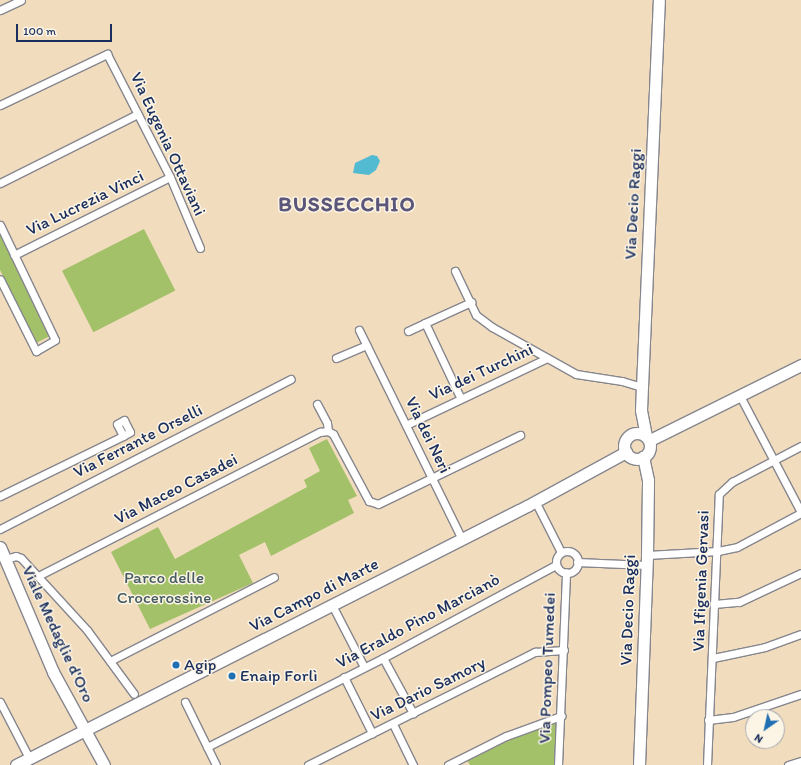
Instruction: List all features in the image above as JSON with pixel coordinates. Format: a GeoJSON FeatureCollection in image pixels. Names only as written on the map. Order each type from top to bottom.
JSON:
{"type":"FeatureCollection","features":[{"type":"Feature","properties":{"kind":"main road","name":"Via Decio Raggi"},"geometry":{"type":"LineString","coordinates":[[648,438],[641,410],[659,0]]}},
{"type":"Feature","properties":{"kind":"main road"},"geometry":{"type":"LineString","coordinates":[[648,438],[740,396],[801,365]]}},
{"type":"Feature","properties":{"kind":"main road","name":"Via Decio Raggi"},"geometry":{"type":"LineString","coordinates":[[629,435],[641,410]]}},
{"type":"Feature","properties":{"kind":"main road"},"geometry":{"type":"LineString","coordinates":[[636,432],[648,438],[650,448],[644,457],[632,458],[626,452],[624,445],[629,435],[636,432]]}},
{"type":"Feature","properties":{"kind":"main road","name":"Via Campo di Marte"},"geometry":{"type":"LineString","coordinates":[[22,763],[84,730],[462,539],[626,452]]}},
{"type":"Feature","properties":{"kind":"main road","name":"Via Decio Raggi"},"geometry":{"type":"LineString","coordinates":[[639,765],[647,560],[648,480],[644,457]]}},
{"type":"Feature","properties":{"kind":"main road","name":"Viale Medaglie d'Oro"},"geometry":{"type":"LineString","coordinates":[[0,548],[53,672],[104,765]]}},
{"type":"Feature","properties":{"kind":"street"},"geometry":{"type":"LineString","coordinates":[[0,10],[22,0]]}},
{"type":"Feature","properties":{"kind":"street","name":"Via Eugenia Ottaviani"},"geometry":{"type":"LineString","coordinates":[[0,105],[107,54],[170,178],[200,248]]}},
{"type":"Feature","properties":{"kind":"street"},"geometry":{"type":"LineString","coordinates":[[0,183],[138,114]]}},
{"type":"Feature","properties":{"kind":"street","name":"Via Lucrezia Vinci"},"geometry":{"type":"LineString","coordinates":[[14,255],[170,178]]}},
{"type":"Feature","properties":{"kind":"street"},"geometry":{"type":"LineString","coordinates":[[0,225],[55,340],[36,351],[0,279]]}},
{"type":"Feature","properties":{"kind":"street"},"geometry":{"type":"LineString","coordinates":[[455,271],[476,315],[492,327],[576,374],[622,380],[642,387]]}},
{"type":"Feature","properties":{"kind":"street"},"geometry":{"type":"LineString","coordinates":[[408,331],[471,302]]}},
{"type":"Feature","properties":{"kind":"street"},"geometry":{"type":"LineString","coordinates":[[425,323],[460,397]]}},
{"type":"Feature","properties":{"kind":"street","name":"Via dei Neri"},"geometry":{"type":"LineString","coordinates":[[359,330],[462,539]]}},
{"type":"Feature","properties":{"kind":"street"},"geometry":{"type":"LineString","coordinates":[[336,358],[366,344]]}},
{"type":"Feature","properties":{"kind":"street","name":"Via dei Turchini"},"geometry":{"type":"LineString","coordinates":[[406,425],[460,397],[548,358]]}},
{"type":"Feature","properties":{"kind":"street","name":"Via Ferrante Orselli"},"geometry":{"type":"LineString","coordinates":[[0,529],[291,379]]}},
{"type":"Feature","properties":{"kind":"street"},"geometry":{"type":"LineString","coordinates":[[577,562],[647,560],[718,551],[737,547],[801,513],[740,396]]}},
{"type":"Feature","properties":{"kind":"street"},"geometry":{"type":"LineString","coordinates":[[317,404],[327,423],[328,431],[333,434],[369,501],[378,504],[520,435]]}},
{"type":"Feature","properties":{"kind":"street","name":"Via Maceo Casadei"},"geometry":{"type":"LineString","coordinates":[[38,576],[320,432],[328,431]]}},
{"type":"Feature","properties":{"kind":"street"},"geometry":{"type":"LineString","coordinates":[[0,496],[123,436]]}},
{"type":"Feature","properties":{"kind":"street","name":"Via Ifigenia Gervasi"},"geometry":{"type":"LineString","coordinates":[[707,765],[708,720],[713,658],[714,604],[718,551],[719,494],[732,482],[801,446]]}},
{"type":"Feature","properties":{"kind":"street"},"geometry":{"type":"LineString","coordinates":[[535,501],[561,552]]}},
{"type":"Feature","properties":{"kind":"street"},"geometry":{"type":"LineString","coordinates":[[561,552],[574,554],[577,562],[573,571],[566,572],[560,570],[556,565],[557,558],[561,552]]}},
{"type":"Feature","properties":{"kind":"street"},"geometry":{"type":"LineString","coordinates":[[5,559],[16,556],[21,558],[87,630],[134,694]]}},
{"type":"Feature","properties":{"kind":"street","name":"Via Eraldo Pino Marcianò"},"geometry":{"type":"LineString","coordinates":[[206,746],[383,658],[556,565]]}},
{"type":"Feature","properties":{"kind":"street","name":"Via Pompeo Tumedei"},"geometry":{"type":"LineString","coordinates":[[558,765],[564,650],[566,572]]}},
{"type":"Feature","properties":{"kind":"street"},"geometry":{"type":"LineString","coordinates":[[714,604],[739,602],[801,573]]}},
{"type":"Feature","properties":{"kind":"street"},"geometry":{"type":"LineString","coordinates":[[110,661],[274,577]]}},
{"type":"Feature","properties":{"kind":"street"},"geometry":{"type":"LineString","coordinates":[[332,605],[364,667]]}},
{"type":"Feature","properties":{"kind":"street"},"geometry":{"type":"LineString","coordinates":[[713,658],[765,647],[801,634]]}},
{"type":"Feature","properties":{"kind":"street","name":"Via Dario Samory"},"geometry":{"type":"LineString","coordinates":[[308,765],[535,652],[564,650]]}},
{"type":"Feature","properties":{"kind":"street"},"geometry":{"type":"LineString","coordinates":[[383,658],[413,713]]}},
{"type":"Feature","properties":{"kind":"street"},"geometry":{"type":"LineString","coordinates":[[344,677],[372,733]]}},
{"type":"Feature","properties":{"kind":"street"},"geometry":{"type":"LineString","coordinates":[[708,720],[733,717],[801,694]]}},
{"type":"Feature","properties":{"kind":"street"},"geometry":{"type":"LineString","coordinates":[[0,702],[22,763]]}},
{"type":"Feature","properties":{"kind":"street"},"geometry":{"type":"LineString","coordinates":[[185,702],[216,765]]}},
{"type":"Feature","properties":{"kind":"street"},"geometry":{"type":"LineString","coordinates":[[448,765],[506,736],[561,716]]}},
{"type":"Feature","properties":{"kind":"street"},"geometry":{"type":"LineString","coordinates":[[393,724],[413,765]]}},
{"type":"Feature","properties":{"kind":"street"},"geometry":{"type":"LineString","coordinates":[[788,765],[801,761]]}},
{"type":"Feature","properties":{"kind":"green space"},"geometry":{"type":"Polygon","coordinates":[[[144,229],[175,290],[93,332],[62,271],[144,229]]]}},
{"type":"Feature","properties":{"kind":"green space"},"geometry":{"type":"Polygon","coordinates":[[[0,234],[50,336],[36,343],[0,270],[0,234]]]}},
{"type":"Feature","properties":{"kind":"green space","name":"Parco delle Crocerossine"},"geometry":{"type":"Polygon","coordinates":[[[327,439],[357,496],[348,500],[354,513],[271,556],[265,542],[239,555],[253,583],[150,629],[111,552],[158,527],[175,559],[307,487],[304,480],[320,471],[309,448],[327,439]]]}},
{"type":"Feature","properties":{"kind":"green space"},"geometry":{"type":"Polygon","coordinates":[[[557,718],[554,765],[470,765],[467,760],[557,718]]]}},
{"type":"Feature","properties":{"kind":"water"},"geometry":{"type":"Polygon","coordinates":[[[372,155],[377,156],[380,161],[376,170],[369,175],[353,173],[355,163],[372,155]]]}},
{"type":"Feature","properties":{"kind":"place","name":"Agip"},"geometry":{"type":"Point","coordinates":[176,665]}},
{"type":"Feature","properties":{"kind":"place","name":"Enaip Forlì"},"geometry":{"type":"Point","coordinates":[232,676]}},
{"type":"Feature","properties":{"kind":"district","name":"BUSSECCHIO"},"geometry":{"type":"Point","coordinates":[347,204]}}]}
